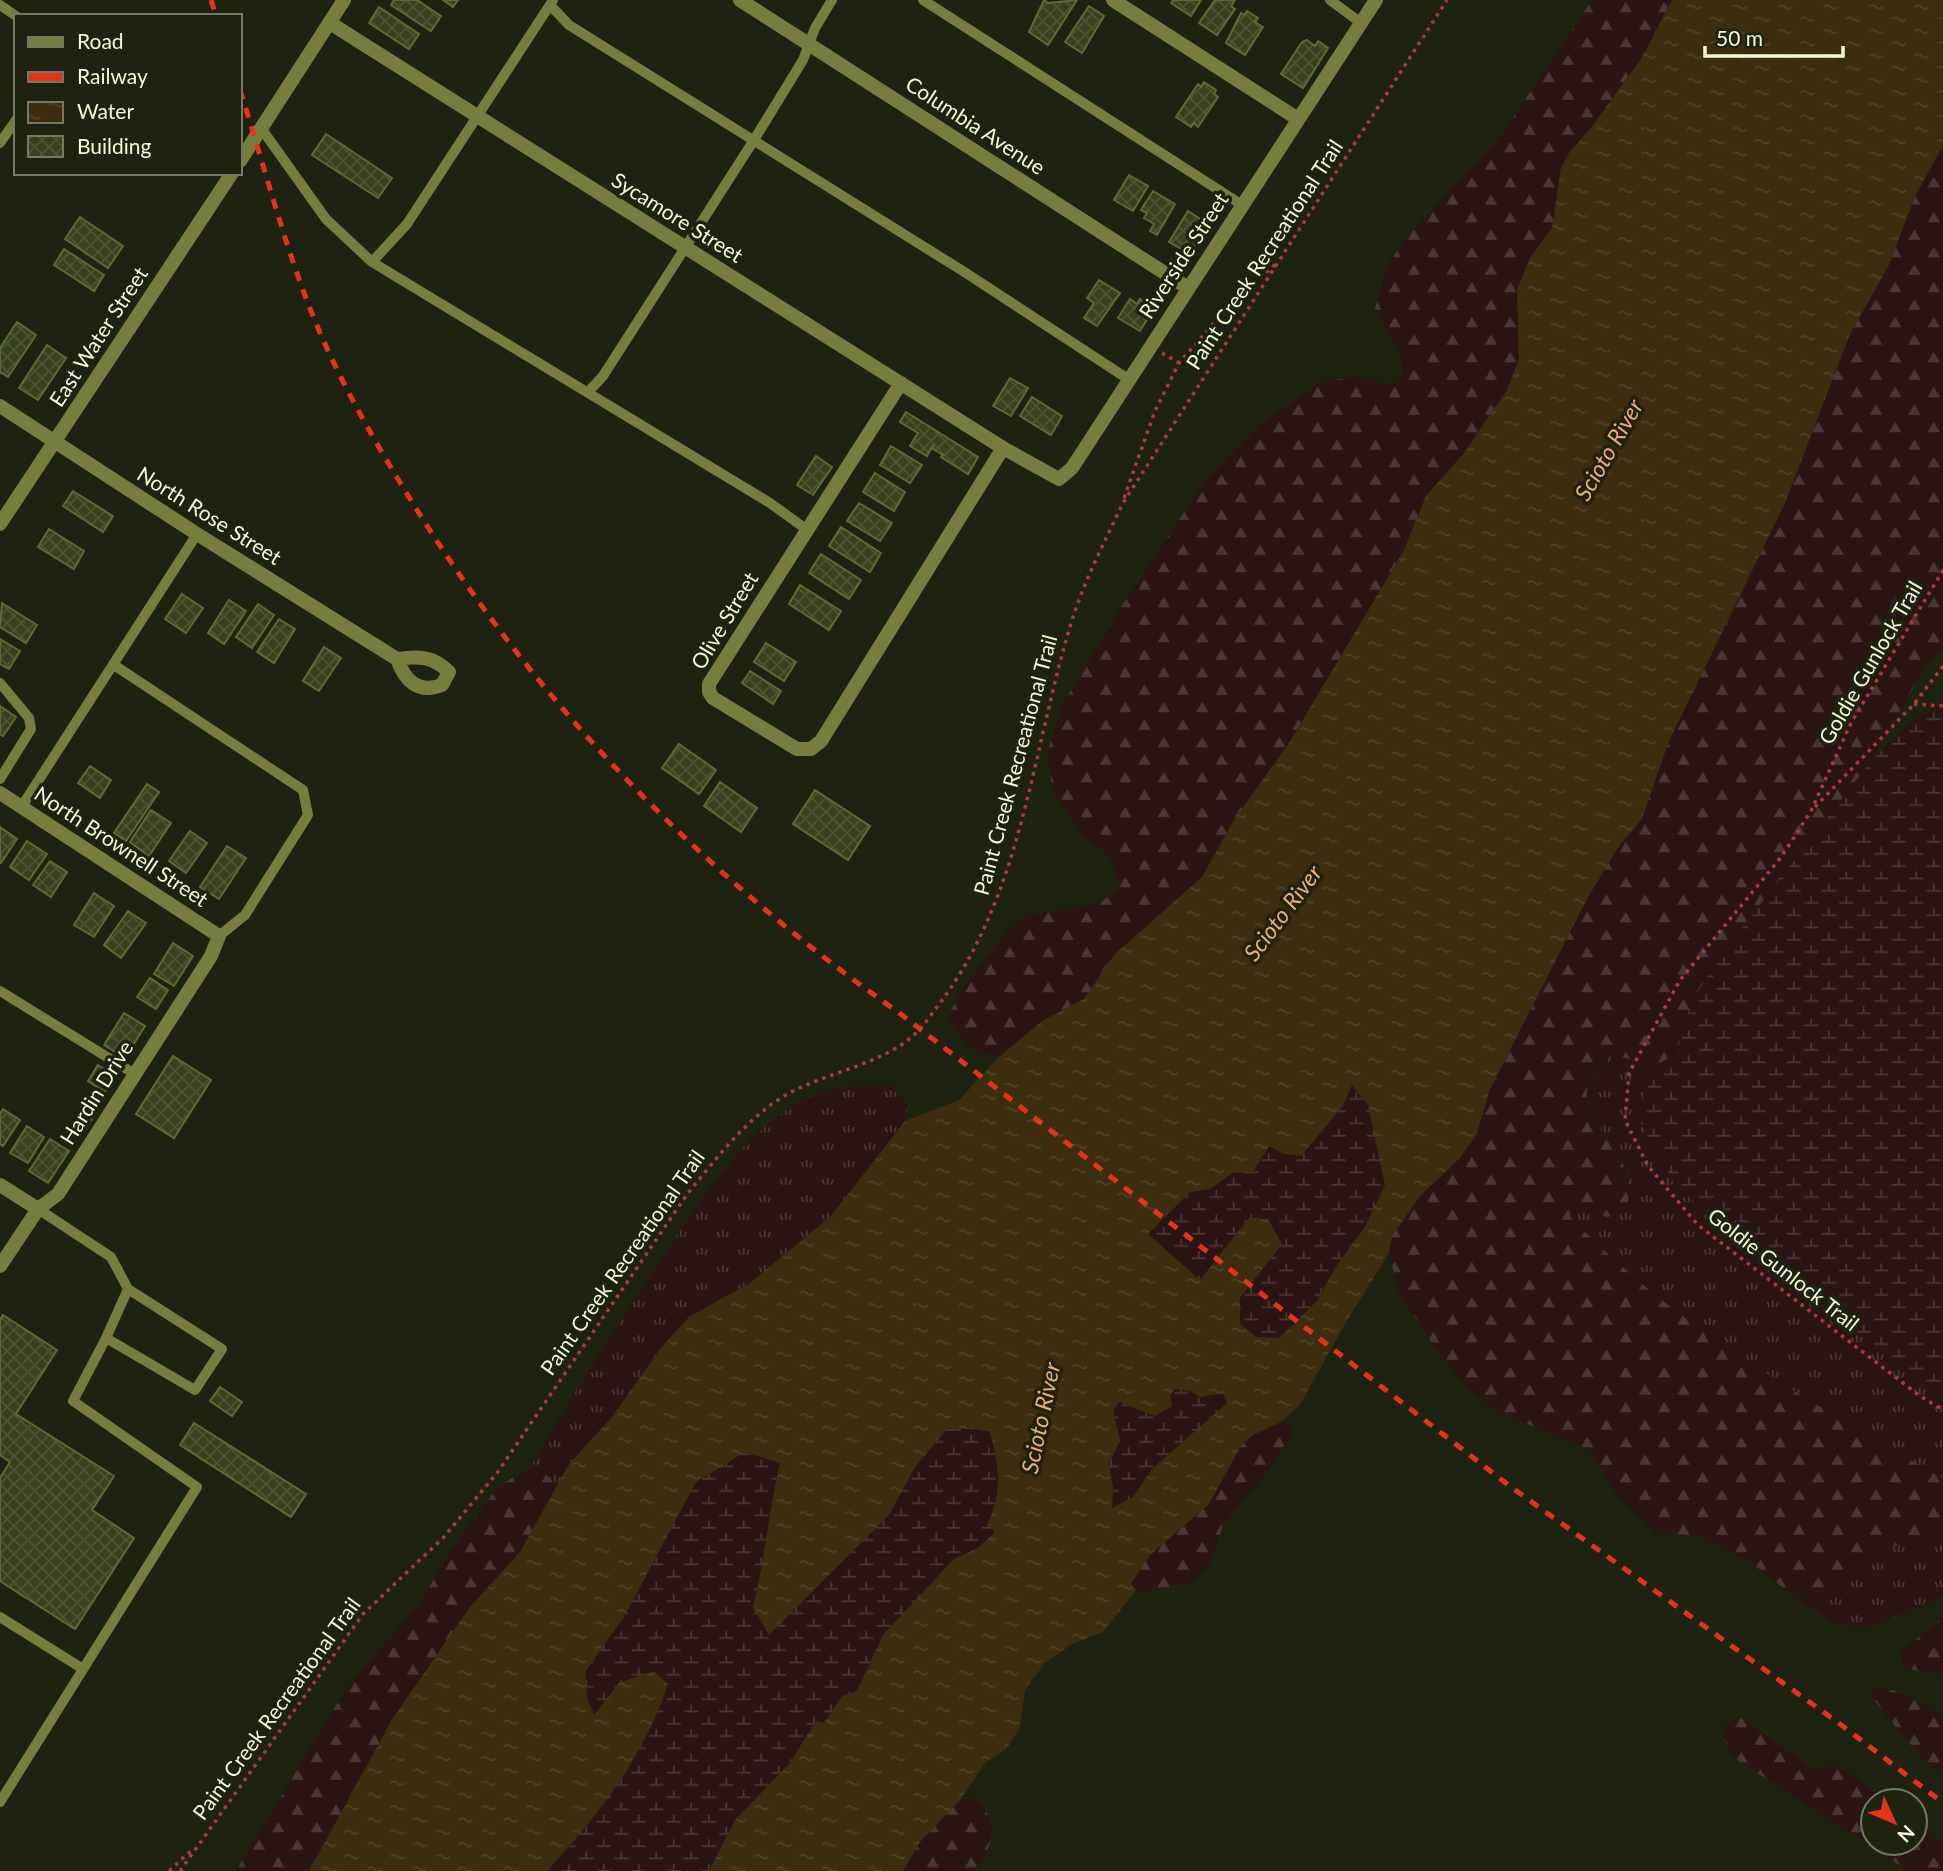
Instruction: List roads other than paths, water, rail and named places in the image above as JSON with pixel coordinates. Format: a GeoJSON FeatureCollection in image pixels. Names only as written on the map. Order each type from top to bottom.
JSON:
{"type":"FeatureCollection","features":[{"type":"Feature","properties":{"kind":"street"},"geometry":{"type":"LineString","coordinates":[[242,158],[344,0]]}},
{"type":"Feature","properties":{"kind":"street","name":"Columbia Avenue"},"geometry":{"type":"LineString","coordinates":[[740,0],[1188,288]]}},
{"type":"Feature","properties":{"kind":"street"},"geometry":{"type":"LineString","coordinates":[[1114,0],[1298,119]]}},
{"type":"Feature","properties":{"kind":"street","name":"Riverside Street"},"geometry":{"type":"LineString","coordinates":[[1003,448],[1049,476],[1059,478],[1066,474],[1376,0]]}},
{"type":"Feature","properties":{"kind":"street","name":"Sycamore Street"},"geometry":{"type":"LineString","coordinates":[[330,23],[1003,448]]}},
{"type":"Feature","properties":{"kind":"street","name":"East Water Street"},"geometry":{"type":"LineString","coordinates":[[0,524],[231,175]]}},
{"type":"Feature","properties":{"kind":"street","name":"Olive Street"},"geometry":{"type":"LineString","coordinates":[[901,383],[709,684],[709,692],[713,698],[797,749],[811,749],[821,741],[1003,448]]}},
{"type":"Feature","properties":{"kind":"street","name":"North Rose Street"},"geometry":{"type":"LineString","coordinates":[[0,406],[397,659]]}},
{"type":"Feature","properties":{"kind":"street","name":"North Brownell Street"},"geometry":{"type":"LineString","coordinates":[[0,793],[219,936]]}},
{"type":"Feature","properties":{"kind":"street","name":"Hardin Drive"},"geometry":{"type":"LineString","coordinates":[[0,1266],[38,1209],[58,1194],[133,1073],[211,956],[219,936]]}},
{"type":"Feature","properties":{"kind":"street"},"geometry":{"type":"LineString","coordinates":[[0,1185],[38,1209]]}},
{"type":"Feature","properties":{"kind":"lane"},"geometry":{"type":"LineString","coordinates":[[588,392],[603,376],[754,140],[803,60],[808,44],[832,0]]}},
{"type":"Feature","properties":{"kind":"lane"},"geometry":{"type":"LineString","coordinates":[[923,0],[1242,205]]}},
{"type":"Feature","properties":{"kind":"lane"},"geometry":{"type":"LineString","coordinates":[[1330,0],[1361,23]]}},
{"type":"Feature","properties":{"kind":"lane"},"geometry":{"type":"LineString","coordinates":[[372,262],[407,224],[552,2],[569,25],[1128,379]]}},
{"type":"Feature","properties":{"kind":"lane"},"geometry":{"type":"LineString","coordinates":[[0,144],[14,123]]}},
{"type":"Feature","properties":{"kind":"lane"},"geometry":{"type":"LineString","coordinates":[[261,128],[326,219],[372,262],[588,392],[806,529]]}},
{"type":"Feature","properties":{"kind":"lane"},"geometry":{"type":"LineString","coordinates":[[22,806],[197,534]]}},
{"type":"Feature","properties":{"kind":"lane"},"geometry":{"type":"LineString","coordinates":[[114,665],[303,790],[309,815],[245,915],[219,936]]}},
{"type":"Feature","properties":{"kind":"lane"},"geometry":{"type":"LineString","coordinates":[[0,682],[29,718],[31,729],[0,779]]}},
{"type":"Feature","properties":{"kind":"lane"},"geometry":{"type":"LineString","coordinates":[[0,991],[133,1073]]}},
{"type":"Feature","properties":{"kind":"lane"},"geometry":{"type":"LineString","coordinates":[[38,1209],[111,1257],[128,1289],[222,1349],[195,1390],[106,1338]]}},
{"type":"Feature","properties":{"kind":"lane"},"geometry":{"type":"LineString","coordinates":[[0,1802],[197,1487],[73,1401],[128,1289]]}},
{"type":"Feature","properties":{"kind":"lane"},"geometry":{"type":"LineString","coordinates":[[0,1617],[83,1669]]}},
{"type":"Feature","properties":{"kind":"water","name":"Scioto River"},"geometry":{"type":"Polygon","coordinates":[[[1672,0],[1943,0],[1943,146],[1916,194],[1889,265],[1850,334],[1785,503],[1668,743],[1642,819],[1619,846],[1588,897],[1490,1089],[1476,1136],[1459,1159],[1421,1195],[1392,1236],[1389,1253],[1343,1327],[1300,1405],[1281,1422],[1253,1435],[1241,1446],[1209,1504],[1150,1555],[1131,1584],[1136,1590],[1103,1632],[1072,1644],[1044,1664],[1025,1690],[1020,1728],[1006,1749],[986,1762],[960,1800],[920,1842],[903,1871],[709,1871],[735,1820],[789,1764],[816,1721],[824,1723],[842,1696],[857,1691],[883,1635],[954,1559],[978,1548],[995,1532],[988,1523],[998,1488],[995,1454],[989,1430],[948,1428],[915,1467],[889,1515],[769,1635],[753,1607],[780,1463],[745,1452],[696,1482],[624,1617],[585,1672],[587,1697],[594,1715],[619,1683],[654,1671],[668,1684],[647,1735],[618,1784],[584,1829],[547,1871],[309,1871],[393,1718],[470,1607],[520,1552],[569,1464],[612,1417],[660,1349],[689,1317],[750,1283],[831,1216],[905,1121],[959,1100],[1000,1056],[1042,1021],[1084,999],[1115,954],[1202,877],[1234,820],[1289,743],[1403,552],[1426,496],[1464,453],[1507,390],[1519,359],[1517,290],[1531,256],[1552,228],[1561,168],[1569,153],[1641,59],[1672,0]],[[1352,1085],[1342,1107],[1301,1156],[1284,1154],[1269,1146],[1253,1172],[1232,1173],[1210,1189],[1190,1192],[1148,1234],[1200,1280],[1249,1218],[1268,1219],[1282,1244],[1240,1298],[1240,1324],[1256,1337],[1279,1338],[1317,1301],[1335,1268],[1366,1225],[1385,1185],[1368,1105],[1352,1085]],[[1175,1389],[1170,1395],[1172,1406],[1155,1416],[1119,1402],[1113,1410],[1120,1441],[1109,1463],[1113,1488],[1112,1508],[1133,1497],[1152,1469],[1227,1403],[1223,1393],[1200,1397],[1190,1391],[1175,1389]]]}},
{"type":"Feature","properties":{"kind":"railway"},"geometry":{"type":"LineString","coordinates":[[211,0],[215,14]]}},
{"type":"Feature","properties":{"kind":"railway"},"geometry":{"type":"LineString","coordinates":[[242,97],[299,280],[331,357],[369,430],[461,577],[514,649],[570,717],[629,782],[691,844],[757,903],[826,959],[1511,1487],[1840,1724],[1943,1803]]}}]}
